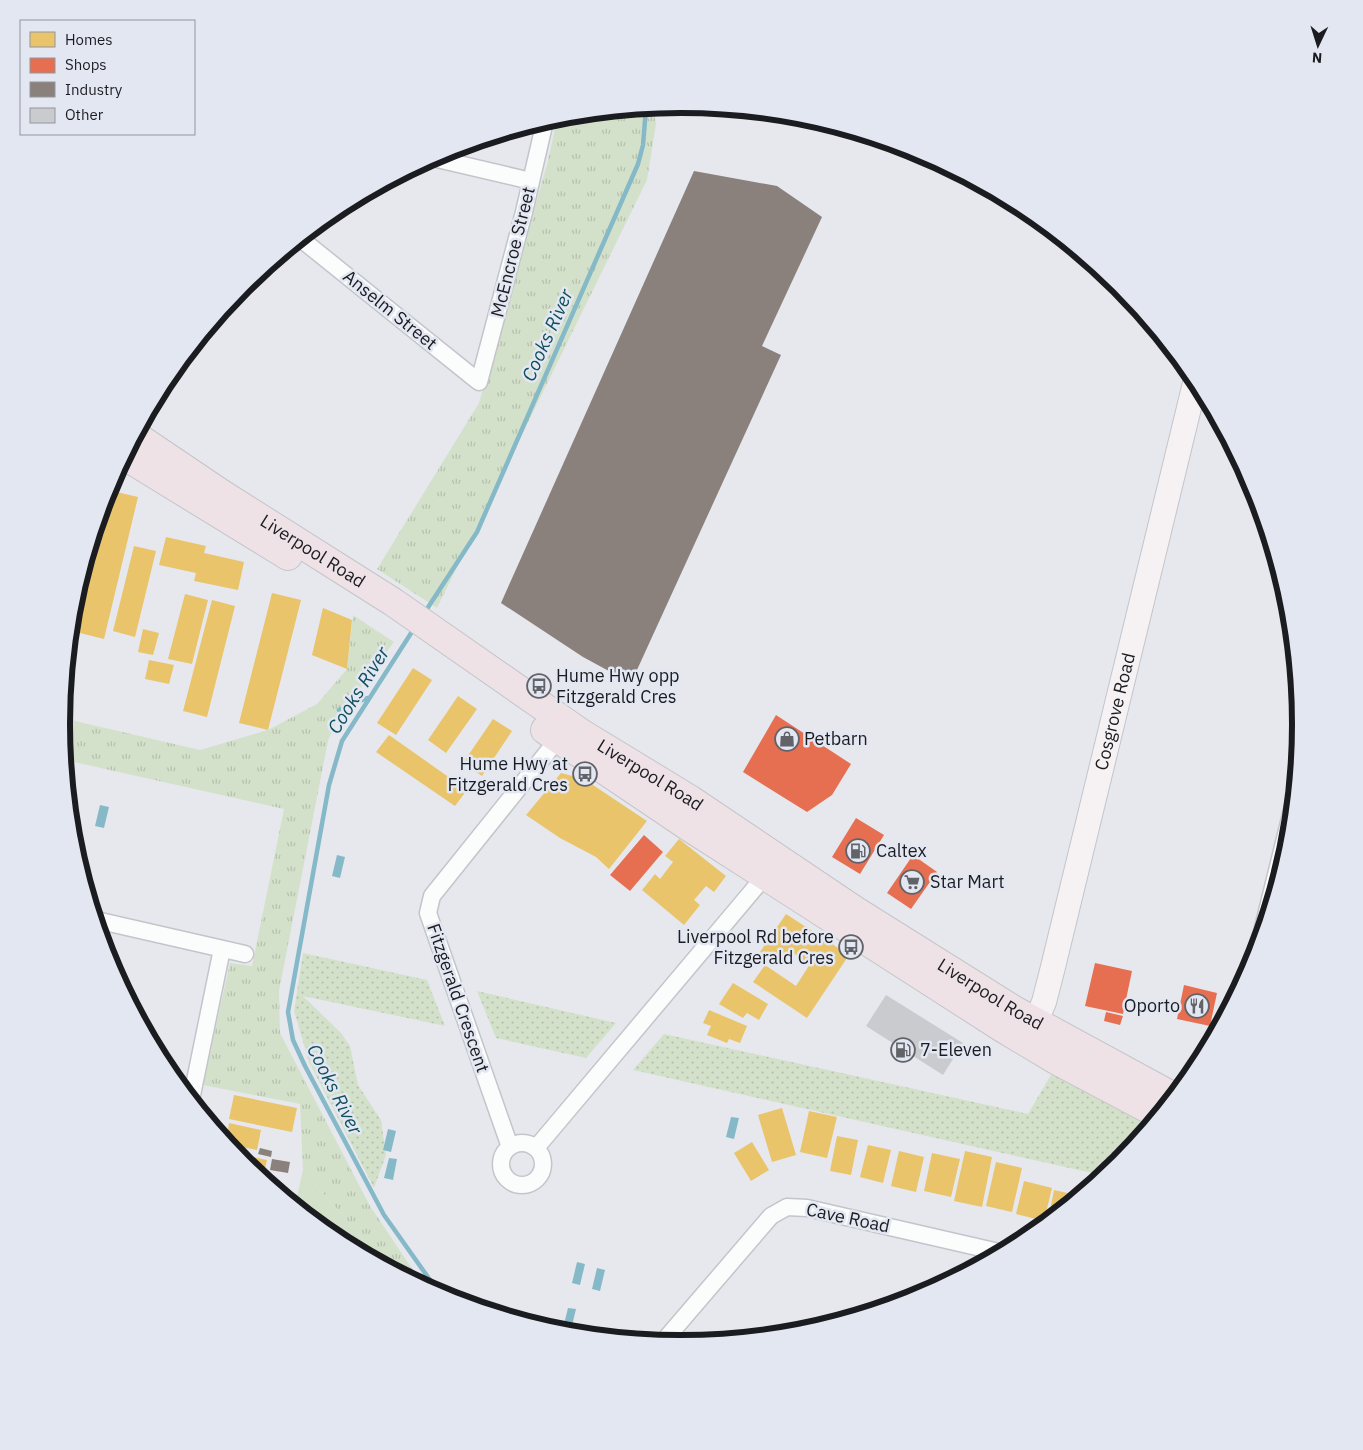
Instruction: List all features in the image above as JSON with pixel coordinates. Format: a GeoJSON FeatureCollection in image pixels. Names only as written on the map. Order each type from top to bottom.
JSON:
{"type":"FeatureCollection","features":[{"type":"Feature","properties":{"kind":"highway","name":"Liverpool Road"},"geometry":{"type":"LineString","coordinates":[[141,439],[441,646],[691,800],[772,867]]}},
{"type":"Feature","properties":{"kind":"highway","name":"Liverpool Road"},"geometry":{"type":"LineString","coordinates":[[131,460],[343,590],[387,609]]}},
{"type":"Feature","properties":{"kind":"highway","name":"Liverpool Road"},"geometry":{"type":"LineString","coordinates":[[441,646],[558,739],[772,867],[1155,1112]]}},
{"type":"Feature","properties":{"kind":"highway","name":"Liverpool Road"},"geometry":{"type":"LineString","coordinates":[[1031,1033],[1168,1095]]}},
{"type":"Feature","properties":{"kind":"main road","name":"Cosgrove Road"},"geometry":{"type":"LineString","coordinates":[[1031,1033],[1044,1002],[1053,967],[1193,390]]}},
{"type":"Feature","properties":{"kind":"street","name":"McEncroe Street"},"geometry":{"type":"LineString","coordinates":[[479,382],[543,129]]}},
{"type":"Feature","properties":{"kind":"street"},"geometry":{"type":"LineString","coordinates":[[445,161],[531,181]]}},
{"type":"Feature","properties":{"kind":"street","name":"Anselm Street"},"geometry":{"type":"LineString","coordinates":[[306,243],[479,382]]}},
{"type":"Feature","properties":{"kind":"street","name":"Fitzgerald Crescent"},"geometry":{"type":"LineString","coordinates":[[510,1147],[428,913],[432,896],[558,739]]}},
{"type":"Feature","properties":{"kind":"street"},"geometry":{"type":"LineString","coordinates":[[536,1148],[772,867]]}},
{"type":"Feature","properties":{"kind":"street"},"geometry":{"type":"LineString","coordinates":[[102,921],[245,954]]}},
{"type":"Feature","properties":{"kind":"street"},"geometry":{"type":"LineString","coordinates":[[193,1092],[222,948]]}},
{"type":"Feature","properties":{"kind":"street"},"geometry":{"type":"LineString","coordinates":[[524,1143],[536,1148],[544,1162],[543,1170],[539,1177],[525,1185],[510,1181],[505,1175],[502,1160],[510,1147],[524,1143]]}},
{"type":"Feature","properties":{"kind":"street","name":"Cave Road"},"geometry":{"type":"LineString","coordinates":[[668,1336],[771,1216],[787,1207],[827,1212],[994,1251]]}},
{"type":"Feature","properties":{"kind":"green space"},"geometry":{"type":"Polygon","coordinates":[[[654,114],[656,124],[647,180],[437,608],[377,569],[479,403],[548,161],[555,127],[602,119],[654,114]]]}},
{"type":"Feature","properties":{"kind":"green space"},"geometry":{"type":"Polygon","coordinates":[[[353,615],[394,642],[338,718],[328,741],[279,991],[280,1033],[370,1206],[417,1276],[377,1256],[303,1170],[300,1104],[203,1085],[230,963],[252,966],[284,809],[71,761],[70,720],[200,750],[268,730],[317,704],[347,669],[353,615]]]}},
{"type":"Feature","properties":{"kind":"green space"},"geometry":{"type":"Polygon","coordinates":[[[303,953],[427,980],[445,1026],[303,996],[341,1033],[350,1046],[358,1085],[381,1120],[386,1155],[374,1188],[309,1062],[294,1011],[303,953]]]}},
{"type":"Feature","properties":{"kind":"green space"},"geometry":{"type":"Polygon","coordinates":[[[477,991],[616,1023],[586,1058],[496,1038],[477,991]]]}},
{"type":"Feature","properties":{"kind":"green space"},"geometry":{"type":"Polygon","coordinates":[[[664,1034],[1028,1114],[1052,1073],[1145,1123],[1096,1174],[633,1070],[664,1034]]]}},
{"type":"Feature","properties":{"kind":"green space"},"geometry":{"type":"Polygon","coordinates":[[[303,1170],[377,1256],[342,1233],[296,1200],[303,1170]]]}},
{"type":"Feature","properties":{"kind":"water"},"geometry":{"type":"Polygon","coordinates":[[[100,805],[109,807],[104,828],[95,826],[100,805]]]}},
{"type":"Feature","properties":{"kind":"water"},"geometry":{"type":"Polygon","coordinates":[[[337,855],[345,857],[340,878],[332,876],[337,855]]]}},
{"type":"Feature","properties":{"kind":"water"},"geometry":{"type":"Polygon","coordinates":[[[731,1117],[739,1118],[734,1139],[726,1137],[731,1117]]]}},
{"type":"Feature","properties":{"kind":"water"},"geometry":{"type":"Polygon","coordinates":[[[388,1129],[396,1131],[391,1152],[383,1150],[388,1129]]]}},
{"type":"Feature","properties":{"kind":"water"},"geometry":{"type":"Polygon","coordinates":[[[389,1158],[397,1159],[393,1180],[384,1178],[389,1158]]]}},
{"type":"Feature","properties":{"kind":"water"},"geometry":{"type":"Polygon","coordinates":[[[577,1262],[585,1264],[580,1285],[572,1283],[577,1262]]]}},
{"type":"Feature","properties":{"kind":"water"},"geometry":{"type":"Polygon","coordinates":[[[597,1268],[605,1270],[600,1291],[592,1289],[597,1268]]]}},
{"type":"Feature","properties":{"kind":"water"},"geometry":{"type":"Polygon","coordinates":[[[568,1308],[576,1309],[572,1326],[564,1325],[568,1308]]]}},
{"type":"Feature","properties":{"kind":"building: Homes"},"geometry":{"type":"Polygon","coordinates":[[[117,492],[138,497],[104,639],[77,632],[91,567],[102,528],[117,492]]]}},
{"type":"Feature","properties":{"kind":"building: Homes"},"geometry":{"type":"Polygon","coordinates":[[[166,537],[206,546],[204,553],[244,562],[238,590],[194,581],[196,573],[159,565],[166,537]]]}},
{"type":"Feature","properties":{"kind":"building: Homes"},"geometry":{"type":"Polygon","coordinates":[[[134,546],[156,551],[135,637],[113,631],[134,546]]]}},
{"type":"Feature","properties":{"kind":"building: Homes"},"geometry":{"type":"Polygon","coordinates":[[[272,593],[301,600],[268,730],[239,723],[272,593]]]}},
{"type":"Feature","properties":{"kind":"building: Homes"},"geometry":{"type":"Polygon","coordinates":[[[185,594],[208,600],[192,664],[168,659],[185,594]]]}},
{"type":"Feature","properties":{"kind":"building: Homes"},"geometry":{"type":"Polygon","coordinates":[[[212,600],[235,606],[207,717],[183,711],[212,600]]]}},
{"type":"Feature","properties":{"kind":"building: Homes"},"geometry":{"type":"Polygon","coordinates":[[[323,608],[352,620],[347,669],[312,655],[323,608]]]}},
{"type":"Feature","properties":{"kind":"building: Homes"},"geometry":{"type":"Polygon","coordinates":[[[143,629],[159,633],[153,655],[138,652],[143,629]]]}},
{"type":"Feature","properties":{"kind":"building: Homes"},"geometry":{"type":"Polygon","coordinates":[[[149,660],[174,665],[169,684],[145,679],[149,660]]]}},
{"type":"Feature","properties":{"kind":"building: Homes"},"geometry":{"type":"Polygon","coordinates":[[[413,668],[432,680],[396,735],[377,723],[413,668]]]}},
{"type":"Feature","properties":{"kind":"building: Homes"},"geometry":{"type":"Polygon","coordinates":[[[458,696],[477,709],[446,753],[428,740],[458,696]]]}},
{"type":"Feature","properties":{"kind":"building: Homes"},"geometry":{"type":"Polygon","coordinates":[[[493,719],[512,731],[482,776],[463,763],[493,719]]]}},
{"type":"Feature","properties":{"kind":"building: Homes"},"geometry":{"type":"Polygon","coordinates":[[[389,735],[467,790],[455,806],[376,752],[389,735]]]}},
{"type":"Feature","properties":{"kind":"building: Homes"},"geometry":{"type":"Polygon","coordinates":[[[561,773],[584,779],[647,821],[609,869],[596,857],[560,838],[526,815],[561,773]]]}},
{"type":"Feature","properties":{"kind":"building: Homes"},"geometry":{"type":"Polygon","coordinates":[[[679,839],[726,876],[714,892],[706,886],[694,900],[700,905],[684,925],[642,890],[655,874],[660,879],[673,862],[665,856],[679,839]]]}},
{"type":"Feature","properties":{"kind":"building: Homes"},"geometry":{"type":"Polygon","coordinates":[[[786,914],[849,955],[807,1018],[753,982],[765,965],[796,986],[810,964],[790,951],[781,965],[760,952],[786,914]]]}},
{"type":"Feature","properties":{"kind":"building: Homes"},"geometry":{"type":"Polygon","coordinates":[[[733,983],[768,1004],[759,1020],[747,1013],[743,1018],[719,1004],[733,983]]]}},
{"type":"Feature","properties":{"kind":"building: Homes"},"geometry":{"type":"Polygon","coordinates":[[[709,1010],[747,1026],[740,1043],[729,1039],[727,1043],[707,1035],[711,1026],[703,1023],[709,1010]]]}},
{"type":"Feature","properties":{"kind":"building: Homes"},"geometry":{"type":"Polygon","coordinates":[[[234,1095],[297,1108],[292,1132],[229,1119],[234,1095]]]}},
{"type":"Feature","properties":{"kind":"building: Homes"},"geometry":{"type":"Polygon","coordinates":[[[782,1108],[796,1155],[772,1162],[758,1115],[782,1108]]]}},
{"type":"Feature","properties":{"kind":"building: Homes"},"geometry":{"type":"Polygon","coordinates":[[[809,1111],[837,1117],[827,1158],[800,1152],[809,1111]]]}},
{"type":"Feature","properties":{"kind":"building: Homes"},"geometry":{"type":"Polygon","coordinates":[[[229,1123],[261,1130],[257,1150],[239,1147],[227,1134],[229,1123]]]}},
{"type":"Feature","properties":{"kind":"building: Homes"},"geometry":{"type":"Polygon","coordinates":[[[837,1136],[858,1140],[851,1175],[830,1171],[837,1136]]]}},
{"type":"Feature","properties":{"kind":"building: Homes"},"geometry":{"type":"Polygon","coordinates":[[[752,1142],[769,1170],[751,1181],[734,1153],[752,1142]]]}},
{"type":"Feature","properties":{"kind":"building: Homes"},"geometry":{"type":"Polygon","coordinates":[[[868,1145],[891,1150],[883,1183],[860,1177],[868,1145]]]}},
{"type":"Feature","properties":{"kind":"building: Homes"},"geometry":{"type":"Polygon","coordinates":[[[899,1151],[924,1157],[916,1192],[891,1186],[899,1151]]]}},
{"type":"Feature","properties":{"kind":"building: Homes"},"geometry":{"type":"Polygon","coordinates":[[[965,1151],[992,1157],[982,1207],[954,1201],[965,1151]]]}},
{"type":"Feature","properties":{"kind":"building: Homes"},"geometry":{"type":"Polygon","coordinates":[[[932,1153],[960,1159],[951,1197],[924,1191],[932,1153]]]}},
{"type":"Feature","properties":{"kind":"building: Homes"},"geometry":{"type":"Polygon","coordinates":[[[248,1156],[267,1160],[264,1172],[248,1156]]]}},
{"type":"Feature","properties":{"kind":"building: Homes"},"geometry":{"type":"Polygon","coordinates":[[[996,1162],[1022,1168],[1012,1212],[986,1206],[996,1162]]]}},
{"type":"Feature","properties":{"kind":"building: Homes"},"geometry":{"type":"Polygon","coordinates":[[[1024,1181],[1052,1188],[1045,1216],[1040,1220],[1016,1214],[1024,1181]]]}},
{"type":"Feature","properties":{"kind":"building: Homes"},"geometry":{"type":"Polygon","coordinates":[[[1054,1190],[1073,1194],[1054,1210],[1050,1213],[1054,1190]]]}},
{"type":"Feature","properties":{"kind":"building: Shops","name":"Petbarn"},"geometry":{"type":"Polygon","coordinates":[[[776,715],[851,764],[832,795],[807,812],[743,772],[776,715]]]}},
{"type":"Feature","properties":{"kind":"building: Shops"},"geometry":{"type":"Polygon","coordinates":[[[856,818],[884,835],[860,874],[832,857],[856,818]]]}},
{"type":"Feature","properties":{"kind":"building: Shops"},"geometry":{"type":"Polygon","coordinates":[[[644,835],[663,852],[630,891],[610,875],[644,835]]]}},
{"type":"Feature","properties":{"kind":"building: Shops","name":"Star Mart"},"geometry":{"type":"Polygon","coordinates":[[[913,855],[937,872],[911,909],[887,893],[913,855]]]}},
{"type":"Feature","properties":{"kind":"building: Shops"},"geometry":{"type":"Polygon","coordinates":[[[1095,963],[1132,971],[1123,1014],[1085,1006],[1095,963]]]}},
{"type":"Feature","properties":{"kind":"building: Shops","name":"Oporto"},"geometry":{"type":"Polygon","coordinates":[[[1184,985],[1217,993],[1210,1026],[1177,1019],[1184,985]]]}},
{"type":"Feature","properties":{"kind":"building: Shops"},"geometry":{"type":"Polygon","coordinates":[[[1106,1012],[1123,1016],[1120,1025],[1104,1021],[1106,1012]]]}},
{"type":"Feature","properties":{"kind":"building: Industry"},"geometry":{"type":"Polygon","coordinates":[[[694,171],[777,186],[822,217],[762,346],[781,355],[631,683],[583,657],[501,603],[694,171]]]}},
{"type":"Feature","properties":{"kind":"building: Industry"},"geometry":{"type":"Polygon","coordinates":[[[260,1148],[272,1151],[271,1157],[258,1154],[260,1148]]]}},
{"type":"Feature","properties":{"kind":"building: Industry"},"geometry":{"type":"Polygon","coordinates":[[[272,1159],[290,1162],[288,1173],[270,1170],[272,1159]]]}},
{"type":"Feature","properties":{"kind":"building: Other"},"geometry":{"type":"Polygon","coordinates":[[[886,995],[963,1043],[943,1075],[866,1026],[886,995]]]}},
{"type":"Feature","properties":{"kind":"waterway","name":"Cooks River"},"geometry":{"type":"LineString","coordinates":[[425,612],[477,532],[638,164],[643,145],[645,115]]}},
{"type":"Feature","properties":{"kind":"waterway","name":"Cooks River"},"geometry":{"type":"LineString","coordinates":[[415,627],[342,741],[329,785],[288,1012],[293,1040],[305,1066],[384,1215],[432,1283]]}},
{"type":"Feature","properties":{"kind":"waterway"},"geometry":{"type":"LineString","coordinates":[[339,710],[367,698]]}},
{"type":"Feature","properties":{"kind":"place","name":"Hume Hwy opp Fitzgerald Cres"},"geometry":{"type":"Point","coordinates":[539,686]}},
{"type":"Feature","properties":{"kind":"place","name":"Petbarn"},"geometry":{"type":"Point","coordinates":[787,739]}},
{"type":"Feature","properties":{"kind":"place","name":"Hume Hwy at Fitzgerald Cres"},"geometry":{"type":"Point","coordinates":[585,774]}},
{"type":"Feature","properties":{"kind":"place","name":"Caltex"},"geometry":{"type":"Point","coordinates":[858,851]}},
{"type":"Feature","properties":{"kind":"place","name":"Star Mart"},"geometry":{"type":"Point","coordinates":[912,882]}},
{"type":"Feature","properties":{"kind":"place","name":"Liverpool Rd before Fitzgerald Cres"},"geometry":{"type":"Point","coordinates":[851,947]}},
{"type":"Feature","properties":{"kind":"place","name":"Oporto"},"geometry":{"type":"Point","coordinates":[1197,1006]}},
{"type":"Feature","properties":{"kind":"place","name":"7-Eleven"},"geometry":{"type":"Point","coordinates":[903,1050]}}]}
